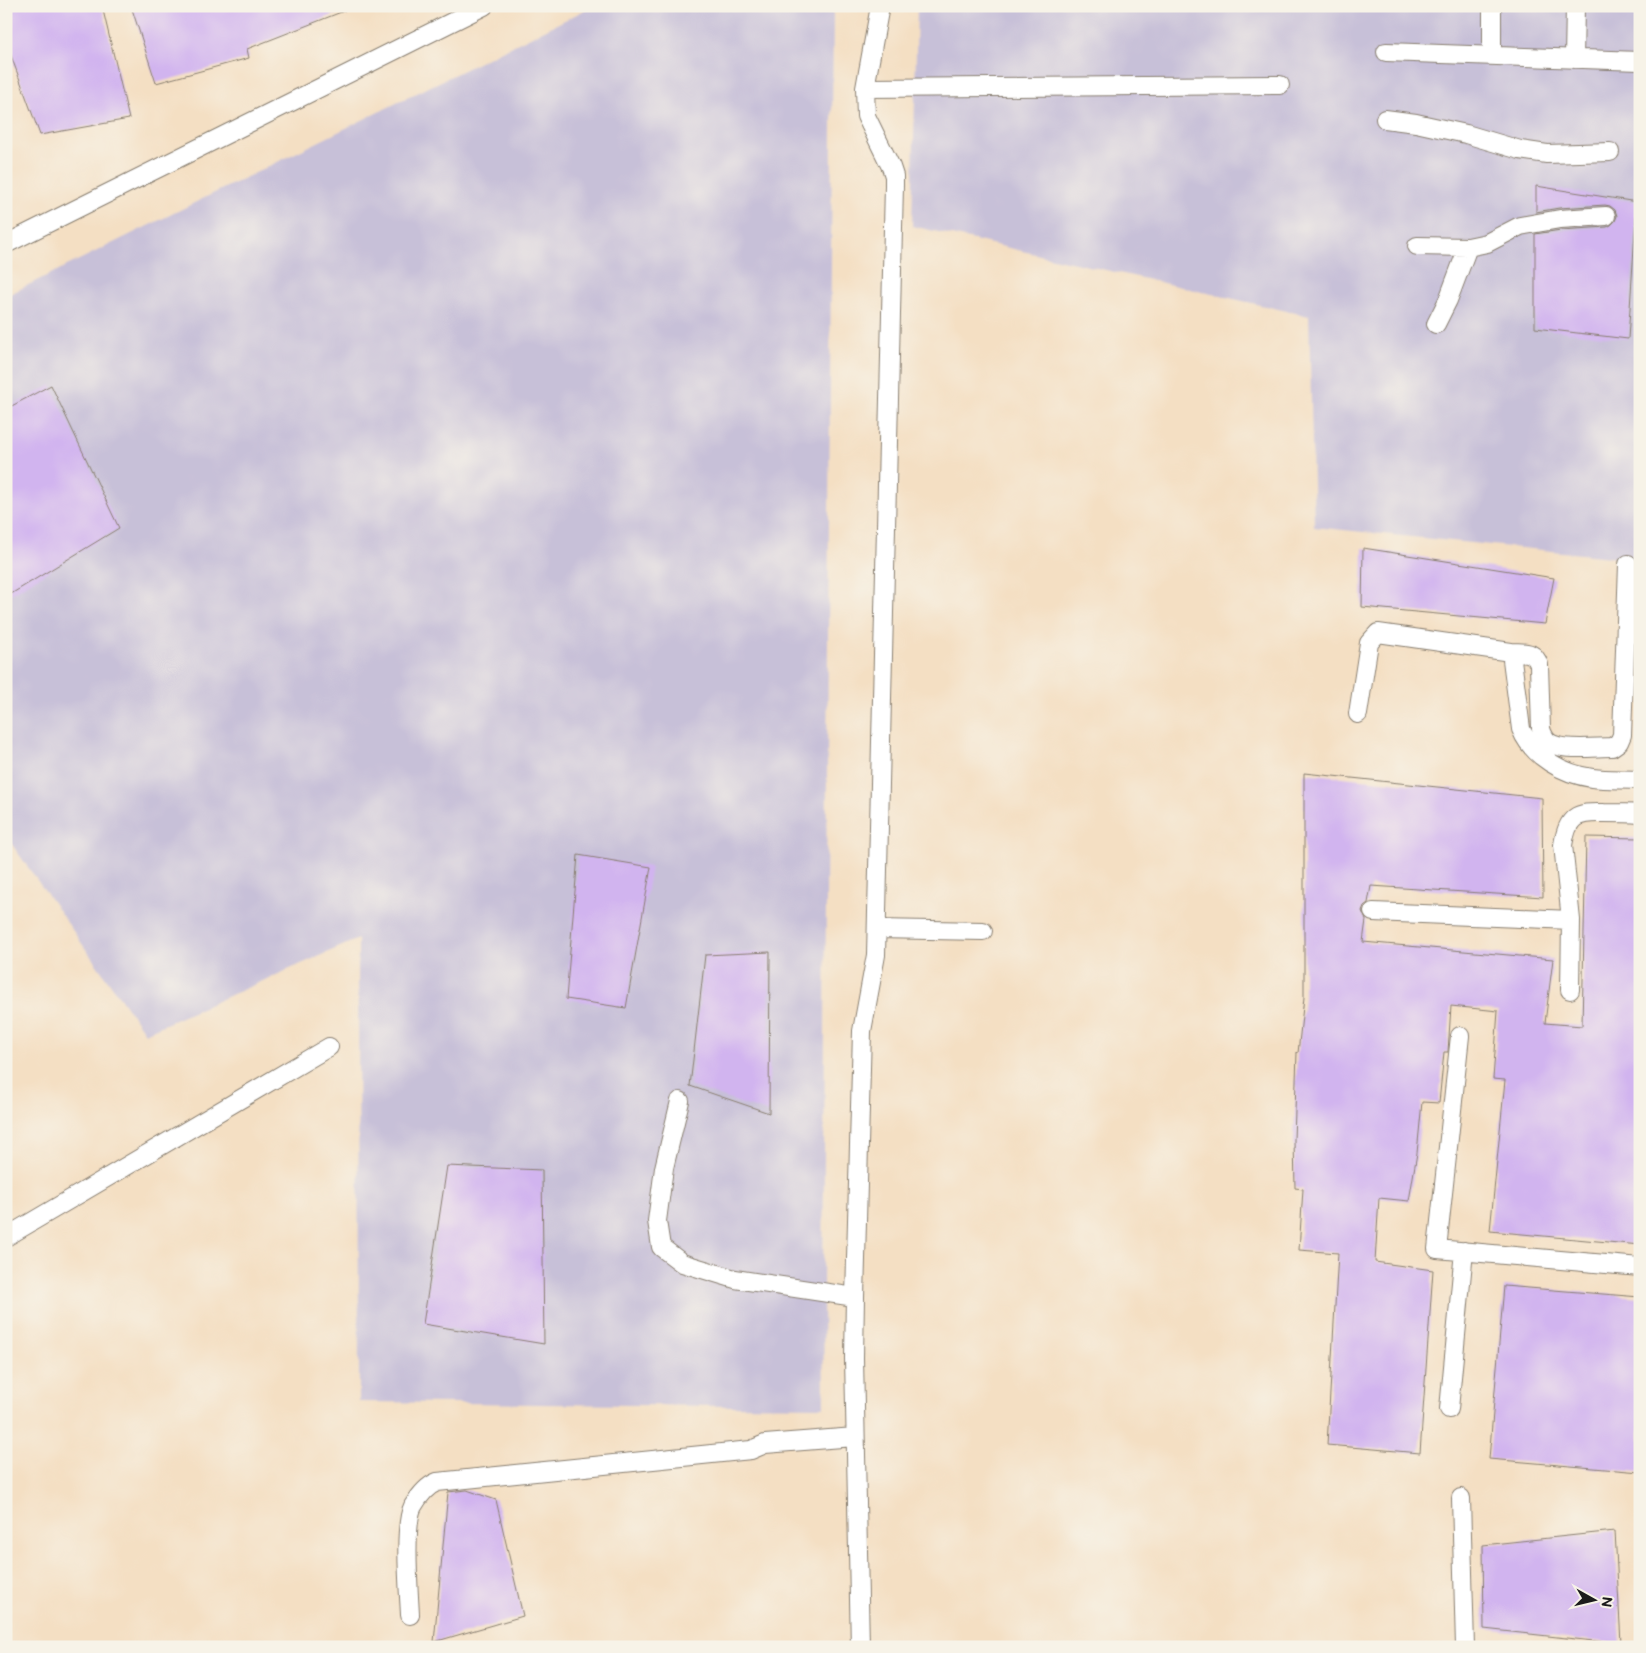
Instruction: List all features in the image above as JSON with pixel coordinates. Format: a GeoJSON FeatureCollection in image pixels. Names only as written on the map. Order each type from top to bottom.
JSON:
{"type":"FeatureCollection","features":[{"type":"Feature","properties":{"kind":"lane"},"geometry":{"type":"LineString","coordinates":[[6,244],[484,6]]}},
{"type":"Feature","properties":{"kind":"lane"},"geometry":{"type":"LineString","coordinates":[[860,1647],[854,1358],[855,1297],[862,1031],[876,955],[877,929],[894,176],[866,116],[865,88],[880,6]]}},
{"type":"Feature","properties":{"kind":"lane"},"geometry":{"type":"LineString","coordinates":[[1492,6],[1492,56]]}},
{"type":"Feature","properties":{"kind":"lane"},"geometry":{"type":"LineString","coordinates":[[1574,58],[1575,6]]}},
{"type":"Feature","properties":{"kind":"lane"},"geometry":{"type":"LineString","coordinates":[[1386,52],[1640,60]]}},
{"type":"Feature","properties":{"kind":"lane"},"geometry":{"type":"LineString","coordinates":[[865,88],[1280,85]]}},
{"type":"Feature","properties":{"kind":"lane"},"geometry":{"type":"LineString","coordinates":[[1385,119],[1416,123],[1466,134],[1520,150],[1546,154],[1610,152]]}},
{"type":"Feature","properties":{"kind":"lane"},"geometry":{"type":"LineString","coordinates":[[1417,246],[1468,247],[1487,244],[1520,226],[1560,219],[1606,216]]}},
{"type":"Feature","properties":{"kind":"lane"},"geometry":{"type":"LineString","coordinates":[[1436,324],[1448,300],[1468,247]]}},
{"type":"Feature","properties":{"kind":"lane"},"geometry":{"type":"LineString","coordinates":[[1358,714],[1369,643],[1378,634],[1531,654],[1536,657],[1539,665],[1541,729],[1544,738],[1552,744],[1562,747],[1612,747],[1619,742],[1622,735],[1628,564]]}},
{"type":"Feature","properties":{"kind":"lane"},"geometry":{"type":"LineString","coordinates":[[1511,652],[1521,729],[1524,738],[1541,757],[1558,767],[1578,775],[1592,778],[1640,780]]}},
{"type":"Feature","properties":{"kind":"lane"},"geometry":{"type":"LineString","coordinates":[[1570,990],[1571,920],[1564,845],[1565,833],[1569,823],[1576,816],[1585,812],[1640,814]]}},
{"type":"Feature","properties":{"kind":"lane"},"geometry":{"type":"LineString","coordinates":[[1373,912],[1571,920]]}},
{"type":"Feature","properties":{"kind":"lane"},"geometry":{"type":"LineString","coordinates":[[877,929],[983,932]]}},
{"type":"Feature","properties":{"kind":"lane"},"geometry":{"type":"LineString","coordinates":[[1460,1036],[1437,1249],[1640,1267]]}},
{"type":"Feature","properties":{"kind":"lane"},"geometry":{"type":"LineString","coordinates":[[6,1237],[329,1047]]}},
{"type":"Feature","properties":{"kind":"lane"},"geometry":{"type":"LineString","coordinates":[[680,1101],[664,1168],[657,1221],[661,1246],[682,1263],[735,1278],[855,1297]]}},
{"type":"Feature","properties":{"kind":"lane"},"geometry":{"type":"LineString","coordinates":[[1449,1409],[1464,1252]]}},
{"type":"Feature","properties":{"kind":"lane"},"geometry":{"type":"LineString","coordinates":[[410,1615],[408,1533],[412,1508],[429,1486],[437,1482],[751,1450],[765,1444],[856,1438]]}},
{"type":"Feature","properties":{"kind":"lane"},"geometry":{"type":"LineString","coordinates":[[1461,1498],[1465,1647]]}},
{"type":"Feature","properties":{"kind":"shaded area"},"geometry":{"type":"Polygon","coordinates":[[[593,6],[833,6],[823,1287],[824,1407],[359,1402],[358,939],[145,1033],[6,836],[6,296],[593,6]]]}},
{"type":"Feature","properties":{"kind":"shaded area"},"geometry":{"type":"Polygon","coordinates":[[[917,6],[1640,6],[1640,560],[1314,527],[1309,316],[912,226],[917,6]]]}},
{"type":"Feature","properties":{"kind":"building"},"geometry":{"type":"Polygon","coordinates":[[[6,6],[102,6],[129,119],[40,135],[6,42],[6,6]]]}},
{"type":"Feature","properties":{"kind":"building"},"geometry":{"type":"Polygon","coordinates":[[[131,6],[354,7],[247,49],[249,58],[156,83],[131,6]]]}},
{"type":"Feature","properties":{"kind":"building"},"geometry":{"type":"Polygon","coordinates":[[[1536,186],[1637,202],[1628,339],[1535,328],[1535,234],[1607,227],[1615,221],[1617,216],[1615,210],[1605,205],[1559,208],[1536,212],[1536,186]]]}},
{"type":"Feature","properties":{"kind":"building"},"geometry":{"type":"Polygon","coordinates":[[[51,385],[119,528],[6,597],[6,409],[51,385]]]}},
{"type":"Feature","properties":{"kind":"building"},"geometry":{"type":"Polygon","coordinates":[[[1363,548],[1554,578],[1545,624],[1362,607],[1363,548]]]}},
{"type":"Feature","properties":{"kind":"building"},"geometry":{"type":"Polygon","coordinates":[[[1304,773],[1542,798],[1543,897],[1371,886],[1368,903],[1362,911],[1366,920],[1363,942],[1553,959],[1545,1023],[1582,1026],[1586,837],[1640,838],[1640,1245],[1490,1231],[1505,1080],[1493,1079],[1498,1011],[1451,1006],[1448,1052],[1444,1052],[1439,1103],[1422,1102],[1417,1153],[1409,1201],[1379,1198],[1375,1262],[1433,1270],[1420,1453],[1327,1445],[1338,1253],[1299,1250],[1303,1189],[1295,1188],[1294,1140],[1297,1052],[1304,997],[1304,773]]]}},
{"type":"Feature","properties":{"kind":"building"},"geometry":{"type":"Polygon","coordinates":[[[578,855],[651,867],[626,1008],[566,999],[578,855]]]}},
{"type":"Feature","properties":{"kind":"building"},"geometry":{"type":"Polygon","coordinates":[[[770,952],[769,1113],[690,1086],[705,955],[770,952]]]}},
{"type":"Feature","properties":{"kind":"building"},"geometry":{"type":"Polygon","coordinates":[[[447,1166],[542,1170],[544,1344],[423,1324],[447,1166]]]}},
{"type":"Feature","properties":{"kind":"building"},"geometry":{"type":"Polygon","coordinates":[[[1504,1286],[1640,1297],[1640,1472],[1489,1459],[1504,1286]]]}},
{"type":"Feature","properties":{"kind":"building"},"geometry":{"type":"Polygon","coordinates":[[[467,1490],[496,1500],[523,1616],[434,1642],[448,1492],[467,1490]]]}},
{"type":"Feature","properties":{"kind":"building"},"geometry":{"type":"Polygon","coordinates":[[[1615,1531],[1621,1644],[1484,1629],[1483,1545],[1615,1531]]]}}]}
